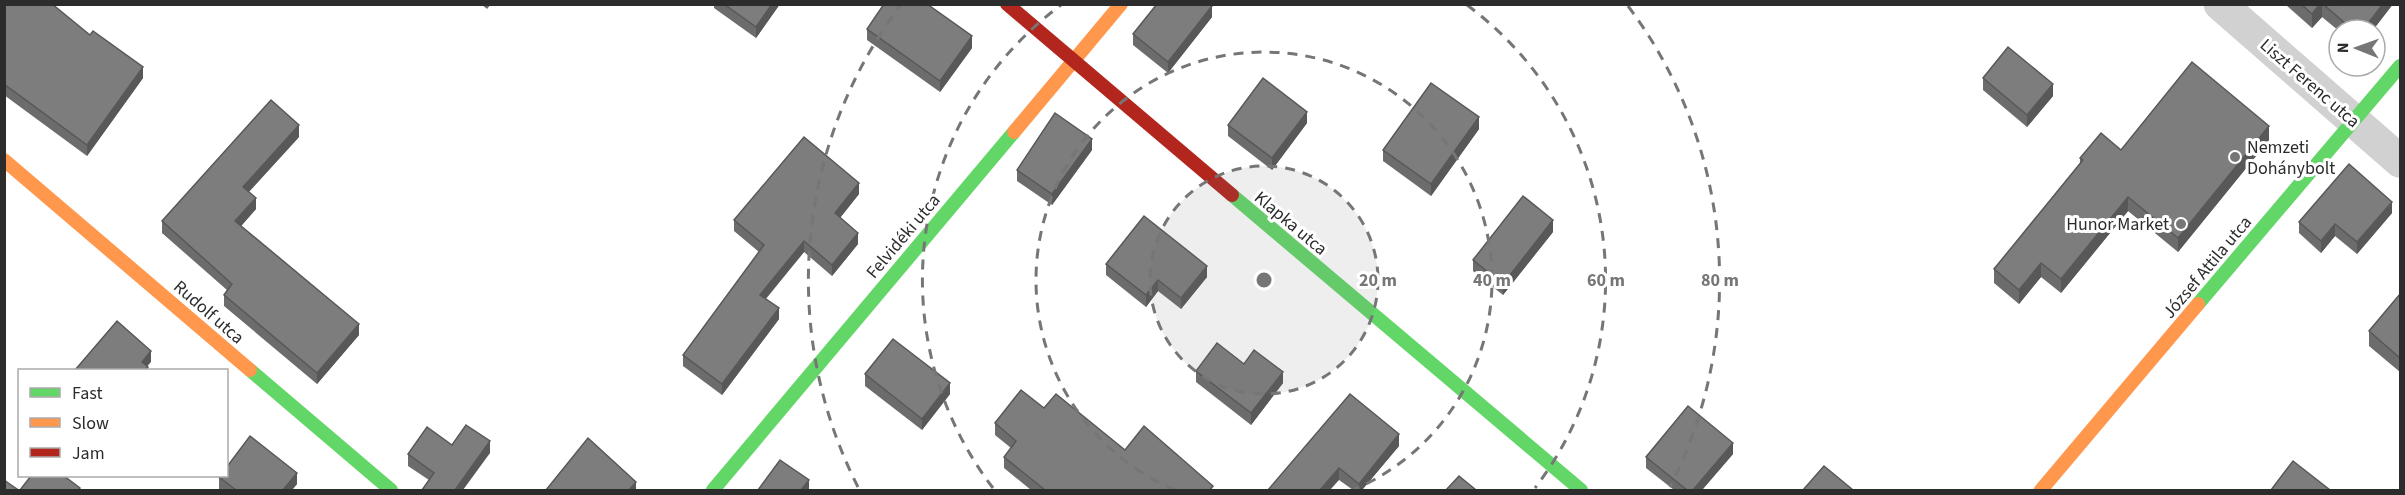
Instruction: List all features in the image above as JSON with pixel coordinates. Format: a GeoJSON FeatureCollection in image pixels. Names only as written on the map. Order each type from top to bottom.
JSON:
{"type":"FeatureCollection","features":[{"type":"Feature","properties":{"kind":"street","name":"Klapka utca"},"geometry":{"type":"LineString","coordinates":[[1007,4],[1581,490]]}},
{"type":"Feature","properties":{"kind":"street","name":"Felvidéki utca"},"geometry":{"type":"LineString","coordinates":[[713,490],[1121,4]]}},
{"type":"Feature","properties":{"kind":"street","name":"Liszt Ferenc utca"},"geometry":{"type":"LineString","coordinates":[[2220,4],[2400,161]]}},
{"type":"Feature","properties":{"kind":"street","name":"József Attila utca"},"geometry":{"type":"LineString","coordinates":[[2041,490],[2355,122],[2400,66]]}},
{"type":"Feature","properties":{"kind":"street","name":"Rudolf utca"},"geometry":{"type":"LineString","coordinates":[[4,160],[391,490]]}},
{"type":"Feature","properties":{"kind":"building"},"geometry":{"type":"Polygon","coordinates":[[[4,4],[52,4],[90,35],[93,31],[143,67],[87,145],[4,84],[4,4]]]}},
{"type":"Feature","properties":{"kind":"building"},"geometry":{"type":"Polygon","coordinates":[[[724,4],[772,4],[756,27],[724,4]]]}},
{"type":"Feature","properties":{"kind":"building"},"geometry":{"type":"Polygon","coordinates":[[[884,4],[927,4],[972,36],[940,81],[867,29],[884,4]]]}},
{"type":"Feature","properties":{"kind":"building"},"geometry":{"type":"Polygon","coordinates":[[[1157,4],[1210,4],[1212,6],[1168,62],[1133,34],[1157,4]]]}},
{"type":"Feature","properties":{"kind":"building"},"geometry":{"type":"Polygon","coordinates":[[[2301,4],[2320,4],[2312,14],[2301,4]]]}},
{"type":"Feature","properties":{"kind":"building"},"geometry":{"type":"Polygon","coordinates":[[[2323,4],[2383,4],[2372,18],[2339,18],[2323,4]]]}},
{"type":"Feature","properties":{"kind":"building"},"geometry":{"type":"Polygon","coordinates":[[[2008,47],[2053,84],[2027,115],[1983,78],[2008,47]]]}},
{"type":"Feature","properties":{"kind":"building"},"geometry":{"type":"Polygon","coordinates":[[[2192,62],[2269,126],[2178,238],[2128,197],[2061,279],[2041,263],[2019,290],[1994,269],[2083,160],[2080,158],[2101,133],[2121,150],[2192,62]]]}},
{"type":"Feature","properties":{"kind":"building"},"geometry":{"type":"Polygon","coordinates":[[[1263,78],[1307,112],[1272,158],[1228,125],[1263,78]]]}},
{"type":"Feature","properties":{"kind":"building"},"geometry":{"type":"Polygon","coordinates":[[[1431,83],[1479,117],[1431,184],[1383,150],[1431,83]]]}},
{"type":"Feature","properties":{"kind":"building"},"geometry":{"type":"Polygon","coordinates":[[[271,100],[299,125],[243,187],[256,198],[235,221],[359,324],[317,373],[224,295],[232,284],[162,221],[271,100]]]}},
{"type":"Feature","properties":{"kind":"building"},"geometry":{"type":"Polygon","coordinates":[[[1055,113],[1092,139],[1052,194],[1017,170],[1055,113]]]}},
{"type":"Feature","properties":{"kind":"building"},"geometry":{"type":"Polygon","coordinates":[[[804,137],[859,183],[835,213],[858,233],[832,265],[804,241],[760,295],[779,308],[722,384],[683,355],[764,245],[734,220],[804,137]]]}},
{"type":"Feature","properties":{"kind":"building"},"geometry":{"type":"Polygon","coordinates":[[[2349,164],[2392,202],[2357,242],[2335,224],[2321,241],[2299,222],[2349,164]]]}},
{"type":"Feature","properties":{"kind":"building"},"geometry":{"type":"Polygon","coordinates":[[[1523,196],[1553,220],[1503,284],[1473,260],[1523,196]]]}},
{"type":"Feature","properties":{"kind":"building"},"geometry":{"type":"Polygon","coordinates":[[[1144,216],[1207,266],[1181,298],[1158,280],[1146,295],[1106,264],[1144,216]]]}},
{"type":"Feature","properties":{"kind":"building"},"geometry":{"type":"Polygon","coordinates":[[[2400,294],[2400,358],[2369,331],[2400,294]]]}},
{"type":"Feature","properties":{"kind":"building"},"geometry":{"type":"Polygon","coordinates":[[[117,321],[151,351],[142,362],[148,367],[146,369],[76,369],[117,321]]]}},
{"type":"Feature","properties":{"kind":"building"},"geometry":{"type":"Polygon","coordinates":[[[893,339],[950,383],[922,419],[865,374],[893,339]]]}},
{"type":"Feature","properties":{"kind":"building"},"geometry":{"type":"Polygon","coordinates":[[[1217,343],[1244,364],[1254,350],[1283,372],[1251,413],[1196,371],[1217,343]]]}},
{"type":"Feature","properties":{"kind":"building"},"geometry":{"type":"Polygon","coordinates":[[[1021,390],[1044,408],[1056,394],[1125,450],[1144,426],[1213,486],[1210,490],[1045,490],[1004,457],[1016,441],[995,423],[1021,390]]]}},
{"type":"Feature","properties":{"kind":"building"},"geometry":{"type":"Polygon","coordinates":[[[1350,394],[1399,434],[1359,484],[1339,468],[1320,490],[1268,490],[1350,394]]]}},
{"type":"Feature","properties":{"kind":"building"},"geometry":{"type":"Polygon","coordinates":[[[1688,406],[1733,443],[1693,490],[1687,490],[1646,457],[1688,406]]]}},
{"type":"Feature","properties":{"kind":"building"},"geometry":{"type":"Polygon","coordinates":[[[466,425],[490,441],[455,490],[422,490],[434,473],[408,454],[427,427],[452,445],[466,425]]]}},
{"type":"Feature","properties":{"kind":"building"},"geometry":{"type":"Polygon","coordinates":[[[250,436],[297,473],[283,490],[236,490],[219,477],[228,477],[228,465],[250,436]]]}},
{"type":"Feature","properties":{"kind":"building"},"geometry":{"type":"Polygon","coordinates":[[[588,438],[636,482],[629,490],[546,490],[588,438]]]}},
{"type":"Feature","properties":{"kind":"building"},"geometry":{"type":"Polygon","coordinates":[[[780,460],[809,480],[801,490],[758,490],[780,460]]]}},
{"type":"Feature","properties":{"kind":"building"},"geometry":{"type":"Polygon","coordinates":[[[2293,461],[2330,490],[2271,490],[2293,461]]]}},
{"type":"Feature","properties":{"kind":"building"},"geometry":{"type":"Polygon","coordinates":[[[1824,466],[1853,490],[1803,490],[1824,466]]]}},
{"type":"Feature","properties":{"kind":"building"},"geometry":{"type":"Polygon","coordinates":[[[1459,476],[1476,490],[1446,490],[1459,476]]]}},
{"type":"Feature","properties":{"kind":"building"},"geometry":{"type":"Polygon","coordinates":[[[30,477],[65,477],[80,488],[78,490],[20,490],[30,477]]]}},
{"type":"Feature","properties":{"kind":"building"},"geometry":{"type":"Polygon","coordinates":[[[4,480],[17,489],[4,490],[4,480]]]}},
{"type":"Feature","properties":{"kind":"traffic: fast"},"geometry":{"type":"LineString","coordinates":[[2198,304],[2400,66]]}},
{"type":"Feature","properties":{"kind":"traffic: fast"},"geometry":{"type":"LineString","coordinates":[[713,490],[1014,132]]}},
{"type":"Feature","properties":{"kind":"traffic: fast"},"geometry":{"type":"LineString","coordinates":[[1232,195],[1581,490]]}},
{"type":"Feature","properties":{"kind":"traffic: fast"},"geometry":{"type":"LineString","coordinates":[[250,370],[391,490]]}},
{"type":"Feature","properties":{"kind":"traffic: slow"},"geometry":{"type":"LineString","coordinates":[[1014,132],[1121,4]]}},
{"type":"Feature","properties":{"kind":"traffic: slow"},"geometry":{"type":"LineString","coordinates":[[4,160],[250,370]]}},
{"type":"Feature","properties":{"kind":"traffic: slow"},"geometry":{"type":"LineString","coordinates":[[2041,490],[2198,304]]}},
{"type":"Feature","properties":{"kind":"traffic: jam"},"geometry":{"type":"LineString","coordinates":[[1007,4],[1232,195]]}},
{"type":"Feature","properties":{"kind":"place","name":"Nemzeti Dohánybolt"},"geometry":{"type":"Point","coordinates":[2235,157]}},
{"type":"Feature","properties":{"kind":"place","name":"Hunor Market"},"geometry":{"type":"Point","coordinates":[2181,224]}}]}
